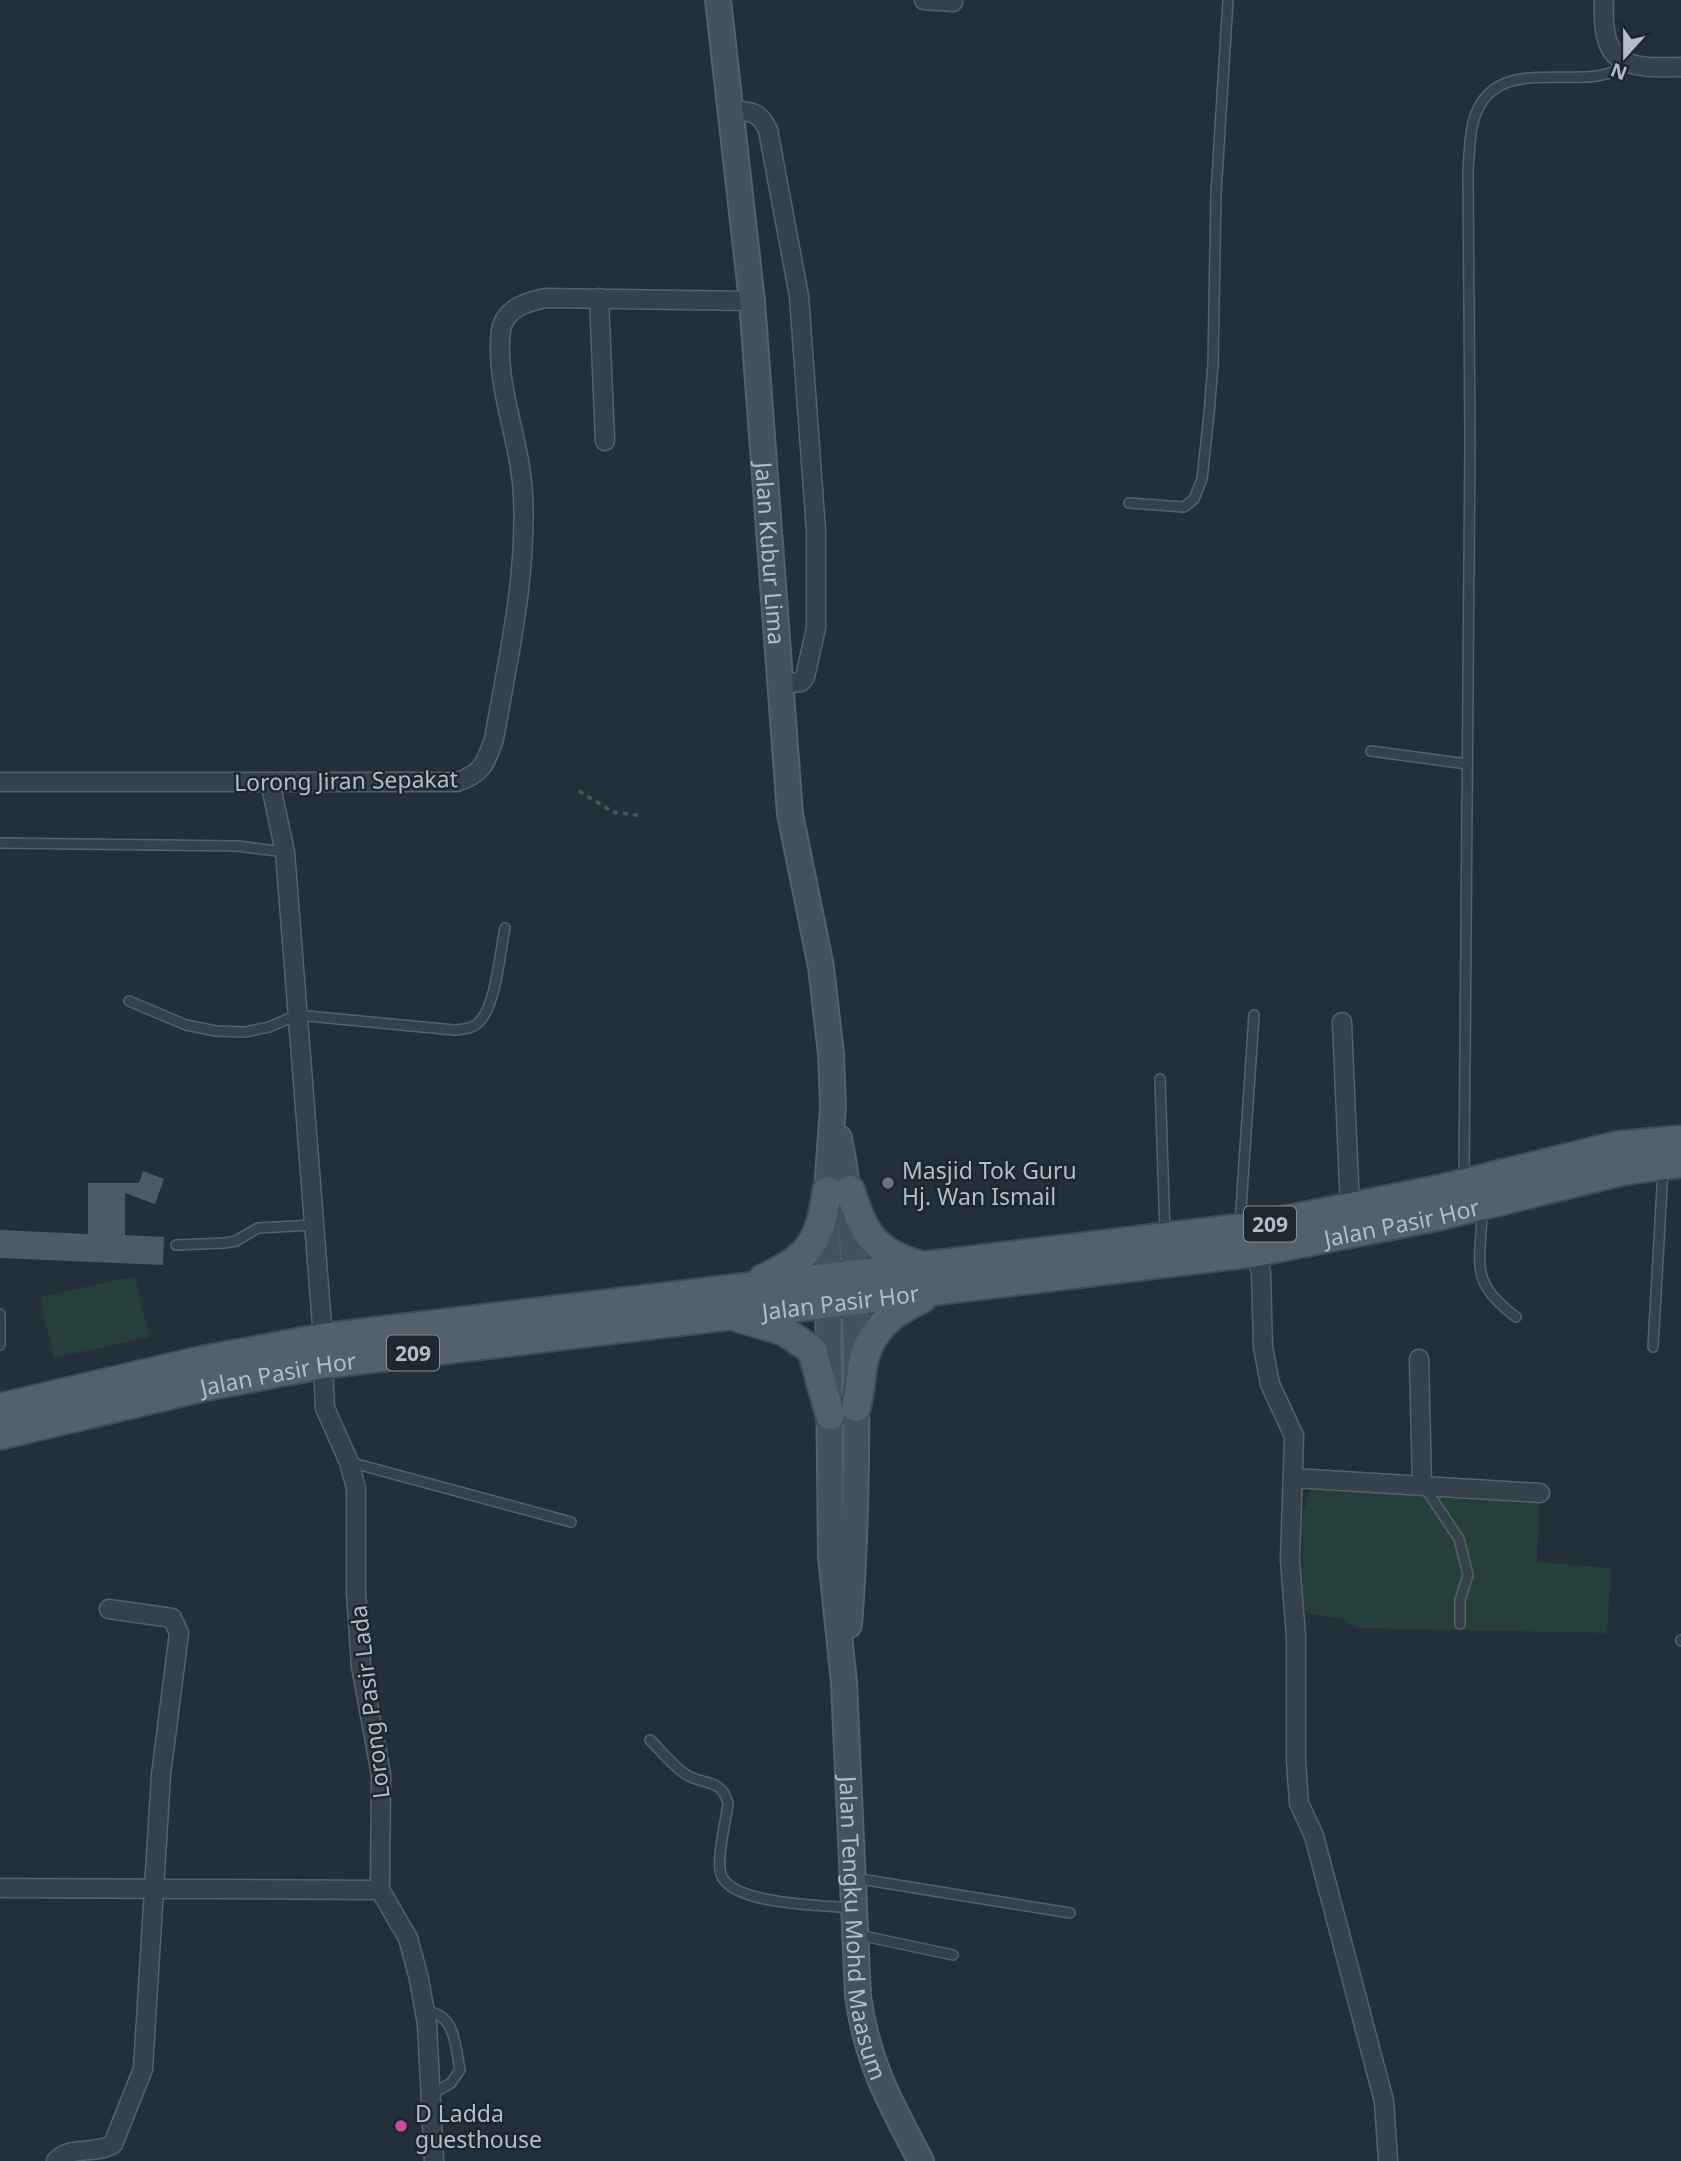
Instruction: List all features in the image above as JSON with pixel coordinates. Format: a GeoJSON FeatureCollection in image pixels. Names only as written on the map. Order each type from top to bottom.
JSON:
{"type":"FeatureCollection","features":[{"type":"Feature","properties":{"kind":"main road","name":"Jalan Kubur Lima"},"geometry":{"type":"LineString","coordinates":[[718,0],[752,301],[790,814],[821,967],[831,1054],[842,1288]]}},
{"type":"Feature","properties":{"kind":"main road","name":"Jalan Pasir Hor"},"geometry":{"type":"LineString","coordinates":[[930,1280],[1165,1239],[1239,1229],[1464,1183],[1615,1146],[1681,1140]]}},
{"type":"Feature","properties":{"kind":"main road","name":"Jalan Pasir Hor"},"geometry":{"type":"LineString","coordinates":[[0,1435],[207,1386],[323,1351],[744,1287],[842,1288],[1256,1252],[1672,1163]]}},
{"type":"Feature","properties":{"kind":"main road"},"geometry":{"type":"LineString","coordinates":[[839,1190],[874,1243],[930,1280],[906,1306],[879,1327],[843,1411]]}},
{"type":"Feature","properties":{"kind":"main road"},"geometry":{"type":"LineString","coordinates":[[744,1287],[792,1265],[806,1253],[817,1239],[839,1190]]}},
{"type":"Feature","properties":{"kind":"main road","name":"Jalan Pasir Hor"},"geometry":{"type":"LineString","coordinates":[[0,1408],[200,1361],[727,1314],[842,1288]]}},
{"type":"Feature","properties":{"kind":"main road","name":"Jalan Tengku Mohd Maasum"},"geometry":{"type":"LineString","coordinates":[[842,1288],[843,1411],[831,1557],[844,1683],[858,1996],[871,2058],[921,2161]]}},
{"type":"Feature","properties":{"kind":"main road"},"geometry":{"type":"LineString","coordinates":[[727,1314],[784,1331],[812,1350],[843,1411]]}},
{"type":"Feature","properties":{"kind":"street"},"geometry":{"type":"LineString","coordinates":[[924,0],[953,2]]}},
{"type":"Feature","properties":{"kind":"street"},"geometry":{"type":"LineString","coordinates":[[1604,0],[1603,26],[1607,47],[1619,59],[1636,65],[1681,67]]}},
{"type":"Feature","properties":{"kind":"street"},"geometry":{"type":"LineString","coordinates":[[730,111],[754,111],[761,116],[768,130],[799,296],[816,531],[816,628],[805,677],[801,682],[781,684]]}},
{"type":"Feature","properties":{"kind":"street","name":"Lorong Jiran Sepakat"},"geometry":{"type":"LineString","coordinates":[[0,782],[457,782],[476,776],[494,739],[522,566],[523,493],[503,368],[501,329],[507,315],[522,303],[545,298],[752,301]]}},
{"type":"Feature","properties":{"kind":"street"},"geometry":{"type":"LineString","coordinates":[[599,298],[604,441]]}},
{"type":"Feature","properties":{"kind":"street","name":"Lorong Pasir Lada"},"geometry":{"type":"LineString","coordinates":[[270,782],[285,852],[314,1225],[325,1408],[349,1462],[356,1488],[356,1592],[361,1666],[381,1776],[380,1890]]}},
{"type":"Feature","properties":{"kind":"street"},"geometry":{"type":"LineString","coordinates":[[1342,1022],[1350,1208]]}},
{"type":"Feature","properties":{"kind":"street"},"geometry":{"type":"LineString","coordinates":[[1256,1252],[1261,1273],[1263,1347],[1270,1384],[1294,1436],[1290,1560],[1297,1637],[1296,1761],[1299,1803],[1314,1836],[1384,2101],[1388,2161]]}},
{"type":"Feature","properties":{"kind":"street"},"geometry":{"type":"LineString","coordinates":[[1419,1359],[1422,1485]]}},
{"type":"Feature","properties":{"kind":"street"},"geometry":{"type":"LineString","coordinates":[[1294,1478],[1540,1493]]}},
{"type":"Feature","properties":{"kind":"street"},"geometry":{"type":"LineString","coordinates":[[56,2161],[66,2153],[105,2148],[113,2144],[143,2069],[161,1775],[177,1625],[172,1618],[162,1615],[109,1609]]}},
{"type":"Feature","properties":{"kind":"street"},"geometry":{"type":"LineString","coordinates":[[0,1888],[380,1890],[408,1938],[425,2011],[434,2161]]}},
{"type":"Feature","properties":{"kind":"lane"},"geometry":{"type":"LineString","coordinates":[[1129,503],[1184,507],[1194,499],[1202,479],[1213,364],[1216,194],[1228,0]]}},
{"type":"Feature","properties":{"kind":"lane"},"geometry":{"type":"LineString","coordinates":[[1464,1183],[1468,170],[1473,125],[1479,105],[1499,85],[1526,77],[1599,76],[1636,65]]}},
{"type":"Feature","properties":{"kind":"lane"},"geometry":{"type":"LineString","coordinates":[[1371,751],[1467,764]]}},
{"type":"Feature","properties":{"kind":"lane"},"geometry":{"type":"LineString","coordinates":[[0,842],[237,846],[285,852]]}},
{"type":"Feature","properties":{"kind":"lane"},"geometry":{"type":"LineString","coordinates":[[129,1001],[186,1025],[216,1031],[245,1032],[269,1027],[297,1014],[454,1030],[470,1028],[480,1021],[488,1007],[505,928]]}},
{"type":"Feature","properties":{"kind":"lane"},"geometry":{"type":"LineString","coordinates":[[1239,1229],[1254,1015]]}},
{"type":"Feature","properties":{"kind":"lane"},"geometry":{"type":"LineString","coordinates":[[1160,1079],[1165,1239]]}},
{"type":"Feature","properties":{"kind":"lane"},"geometry":{"type":"LineString","coordinates":[[1653,1348],[1672,1163]]}},
{"type":"Feature","properties":{"kind":"lane"},"geometry":{"type":"LineString","coordinates":[[1482,1205],[1482,1285],[1494,1300],[1516,1317]]}},
{"type":"Feature","properties":{"kind":"lane"},"geometry":{"type":"LineString","coordinates":[[176,1245],[236,1241],[258,1228],[314,1225]]}},
{"type":"Feature","properties":{"kind":"lane"},"geometry":{"type":"LineString","coordinates":[[0,1314],[0,1345]]}},
{"type":"Feature","properties":{"kind":"lane"},"geometry":{"type":"LineString","coordinates":[[349,1462],[571,1522]]}},
{"type":"Feature","properties":{"kind":"lane"},"geometry":{"type":"LineString","coordinates":[[1422,1485],[1459,1539],[1468,1575],[1460,1600],[1460,1624]]}},
{"type":"Feature","properties":{"kind":"lane"},"geometry":{"type":"LineString","coordinates":[[650,1740],[685,1774],[719,1785],[726,1794],[728,1804],[719,1871],[725,1883],[751,1897],[854,1908]]}},
{"type":"Feature","properties":{"kind":"lane"},"geometry":{"type":"LineString","coordinates":[[852,1878],[1070,1913]]}},
{"type":"Feature","properties":{"kind":"lane"},"geometry":{"type":"LineString","coordinates":[[854,1934],[953,1955]]}},
{"type":"Feature","properties":{"kind":"lane"},"geometry":{"type":"LineString","coordinates":[[425,2011],[437,2012],[445,2018],[454,2034],[460,2070],[451,2083],[430,2095]]}},
{"type":"Feature","properties":{"kind":"path"},"geometry":{"type":"LineString","coordinates":[[579,791],[613,812],[643,816]]}},
{"type":"Feature","properties":{"kind":"green space"},"geometry":{"type":"Polygon","coordinates":[[[135,1276],[149,1337],[54,1358],[40,1297],[135,1276]]]}},
{"type":"Feature","properties":{"kind":"green space"},"geometry":{"type":"Polygon","coordinates":[[[1311,1485],[1392,1487],[1441,1498],[1539,1504],[1537,1562],[1611,1568],[1607,1633],[1356,1628],[1344,1620],[1307,1613],[1303,1607],[1302,1518],[1311,1485]]]}},
{"type":"Feature","properties":{"kind":"building"},"geometry":{"type":"Polygon","coordinates":[[[143,1171],[164,1179],[155,1204],[125,1193],[125,1235],[164,1237],[163,1265],[0,1258],[0,1230],[88,1234],[88,1183],[139,1183],[143,1171]]]}},
{"type":"Feature","properties":{"kind":"place","name":"Masjid Tok Guru Hj. Wan Ismail"},"geometry":{"type":"Point","coordinates":[888,1183]}},
{"type":"Feature","properties":{"kind":"place","name":"D Ladda guesthouse"},"geometry":{"type":"Point","coordinates":[401,2126]}}]}
